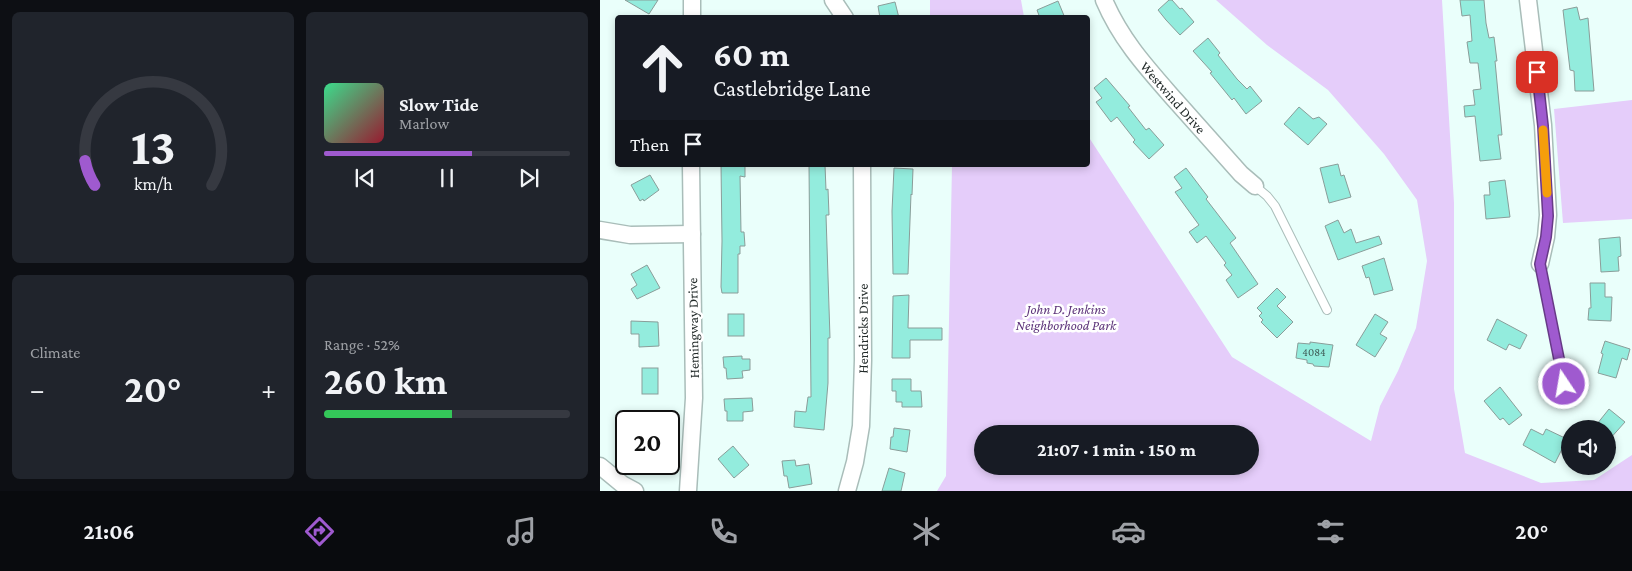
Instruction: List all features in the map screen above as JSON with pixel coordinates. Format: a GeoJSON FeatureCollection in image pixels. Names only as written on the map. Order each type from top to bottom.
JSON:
{"type":"FeatureCollection","features":[{"type":"Feature","properties":{"kind":"street"},"geometry":{"type":"LineString","coordinates":[[692,0],[692,15]]}},
{"type":"Feature","properties":{"kind":"street"},"geometry":{"type":"LineString","coordinates":[[833,0],[843,15]]}},
{"type":"Feature","properties":{"kind":"street","name":"Westwind Drive"},"geometry":{"type":"LineString","coordinates":[[1104,0],[1124,39],[1140,60],[1241,174],[1255,186]]}},
{"type":"Feature","properties":{"kind":"street"},"geometry":{"type":"LineString","coordinates":[[1528,0],[1543,126],[1548,216],[1540,264]]}},
{"type":"Feature","properties":{"kind":"street","name":"Hemingway Drive"},"geometry":{"type":"LineString","coordinates":[[688,491],[694,398],[691,167]]}},
{"type":"Feature","properties":{"kind":"street","name":"Hendricks Drive"},"geometry":{"type":"LineString","coordinates":[[847,491],[855,462],[861,426],[863,360],[862,167]]}},
{"type":"Feature","properties":{"kind":"street"},"geometry":{"type":"LineString","coordinates":[[600,230],[630,235],[692,234]]}},
{"type":"Feature","properties":{"kind":"street"},"geometry":{"type":"LineString","coordinates":[[600,466],[622,484],[635,491]]}},
{"type":"Feature","properties":{"kind":"lane"},"geometry":{"type":"LineString","coordinates":[[1255,186],[1275,206],[1328,310]]}},
{"type":"Feature","properties":{"kind":"lane"},"geometry":{"type":"LineString","coordinates":[[1540,264],[1564,384]]}},
{"type":"Feature","properties":{"kind":"green space"},"geometry":{"type":"Polygon","coordinates":[[[930,0],[1021,0],[1024,15],[930,15],[930,0]]]}},
{"type":"Feature","properties":{"kind":"green space","name":"John D. Jenkins Neighborhood Park"},"geometry":{"type":"Polygon","coordinates":[[[1216,0],[1442,0],[1454,203],[1454,389],[1465,453],[1541,483],[1594,480],[1602,475],[1616,475],[1616,466],[1632,455],[1632,491],[937,491],[946,476],[952,167],[1090,167],[1090,139],[1232,357],[1371,441],[1380,406],[1398,371],[1416,328],[1427,261],[1417,200],[1384,154],[1328,90],[1267,45],[1216,0]]]}},
{"type":"Feature","properties":{"kind":"green space"},"geometry":{"type":"Polygon","coordinates":[[[1632,100],[1632,219],[1563,223],[1554,109],[1632,100]]]}},
{"type":"Feature","properties":{"kind":"building"},"geometry":{"type":"Polygon","coordinates":[[[625,0],[658,0],[649,14],[625,0]]]}},
{"type":"Feature","properties":{"kind":"building"},"geometry":{"type":"Polygon","coordinates":[[[1169,0],[1172,0],[1180,9],[1182,8],[1194,22],[1180,35],[1158,10],[1169,0]]]}},
{"type":"Feature","properties":{"kind":"building"},"geometry":{"type":"Polygon","coordinates":[[[1460,0],[1484,0],[1489,38],[1494,37],[1502,135],[1498,135],[1501,159],[1480,161],[1475,116],[1465,117],[1464,106],[1475,105],[1473,90],[1481,89],[1478,63],[1470,63],[1467,42],[1472,41],[1470,15],[1462,16],[1460,0]]]}},
{"type":"Feature","properties":{"kind":"building"},"geometry":{"type":"Polygon","coordinates":[[[1058,1],[1064,15],[1039,15],[1037,10],[1058,1]]]}},
{"type":"Feature","properties":{"kind":"building"},"geometry":{"type":"Polygon","coordinates":[[[895,2],[898,15],[880,15],[878,6],[895,2]]]}},
{"type":"Feature","properties":{"kind":"building"},"geometry":{"type":"Polygon","coordinates":[[[1577,7],[1580,20],[1588,18],[1594,91],[1575,91],[1574,71],[1570,70],[1563,10],[1577,7]]]}},
{"type":"Feature","properties":{"kind":"building"},"geometry":{"type":"Polygon","coordinates":[[[1208,38],[1220,53],[1218,55],[1237,79],[1247,89],[1250,86],[1262,101],[1246,114],[1234,98],[1232,100],[1210,73],[1212,72],[1193,51],[1208,38]]]}},
{"type":"Feature","properties":{"kind":"building"},"geometry":{"type":"Polygon","coordinates":[[[1106,78],[1130,106],[1128,107],[1146,130],[1149,128],[1164,145],[1149,159],[1133,142],[1135,140],[1117,117],[1111,122],[1096,102],[1102,98],[1094,88],[1106,78]]]}},
{"type":"Feature","properties":{"kind":"building"},"geometry":{"type":"Polygon","coordinates":[[[1299,107],[1313,119],[1319,117],[1327,124],[1308,145],[1284,124],[1299,107]]]}},
{"type":"Feature","properties":{"kind":"building"},"geometry":{"type":"Polygon","coordinates":[[[1338,164],[1341,176],[1344,175],[1351,197],[1329,203],[1320,168],[1338,164]]]}},
{"type":"Feature","properties":{"kind":"building"},"geometry":{"type":"Polygon","coordinates":[[[721,167],[745,167],[745,177],[740,176],[741,232],[744,232],[745,246],[740,246],[740,254],[738,254],[738,293],[722,293],[721,167]]]}},
{"type":"Feature","properties":{"kind":"building"},"geometry":{"type":"Polygon","coordinates":[[[809,167],[825,167],[829,215],[826,215],[830,338],[828,338],[828,383],[824,430],[794,427],[795,411],[806,412],[808,397],[811,397],[809,167]]]}},
{"type":"Feature","properties":{"kind":"building"},"geometry":{"type":"Polygon","coordinates":[[[894,168],[913,169],[908,274],[893,274],[892,211],[894,168]]]}},
{"type":"Feature","properties":{"kind":"building"},"geometry":{"type":"Polygon","coordinates":[[[1186,168],[1208,197],[1206,199],[1236,238],[1230,243],[1258,284],[1238,298],[1226,280],[1232,275],[1224,265],[1226,263],[1206,236],[1197,243],[1189,232],[1199,225],[1175,192],[1182,188],[1174,177],[1186,168]]]}},
{"type":"Feature","properties":{"kind":"building"},"geometry":{"type":"Polygon","coordinates":[[[650,175],[659,190],[644,201],[643,199],[640,201],[631,185],[650,175]]]}},
{"type":"Feature","properties":{"kind":"building"},"geometry":{"type":"Polygon","coordinates":[[[1505,180],[1510,217],[1486,219],[1484,195],[1490,195],[1489,182],[1505,180]]]}},
{"type":"Feature","properties":{"kind":"building"},"geometry":{"type":"Polygon","coordinates":[[[1338,220],[1344,233],[1351,229],[1356,243],[1379,236],[1382,244],[1338,260],[1325,226],[1338,220]]]}},
{"type":"Feature","properties":{"kind":"building"},"geometry":{"type":"Polygon","coordinates":[[[1620,237],[1621,256],[1618,257],[1619,271],[1601,272],[1599,239],[1620,237]]]}},
{"type":"Feature","properties":{"kind":"building"},"geometry":{"type":"Polygon","coordinates":[[[1384,258],[1393,290],[1374,295],[1369,277],[1366,278],[1362,266],[1384,258]]]}},
{"type":"Feature","properties":{"kind":"building"},"geometry":{"type":"Polygon","coordinates":[[[647,265],[660,288],[637,299],[631,289],[637,285],[631,274],[647,265]]]}},
{"type":"Feature","properties":{"kind":"building"},"geometry":{"type":"Polygon","coordinates":[[[1590,283],[1605,283],[1605,297],[1612,297],[1611,321],[1588,320],[1589,308],[1591,308],[1590,283]]]}},
{"type":"Feature","properties":{"kind":"building"},"geometry":{"type":"Polygon","coordinates":[[[1277,288],[1286,297],[1277,306],[1293,322],[1277,338],[1261,322],[1263,320],[1259,316],[1262,313],[1257,308],[1277,288]]]}},
{"type":"Feature","properties":{"kind":"building"},"geometry":{"type":"Polygon","coordinates":[[[909,295],[908,328],[942,328],[942,340],[910,340],[910,358],[892,358],[893,296],[909,295]]]}},
{"type":"Feature","properties":{"kind":"building"},"geometry":{"type":"Polygon","coordinates":[[[728,314],[744,314],[744,336],[728,336],[728,314]]]}},
{"type":"Feature","properties":{"kind":"building"},"geometry":{"type":"Polygon","coordinates":[[[1375,314],[1388,322],[1380,334],[1387,338],[1375,357],[1356,345],[1375,314]]]}},
{"type":"Feature","properties":{"kind":"building"},"geometry":{"type":"Polygon","coordinates":[[[1497,319],[1527,335],[1520,349],[1509,344],[1506,350],[1487,340],[1497,319]]]}},
{"type":"Feature","properties":{"kind":"building"},"geometry":{"type":"Polygon","coordinates":[[[631,321],[658,322],[659,346],[639,347],[639,334],[631,334],[631,321]]]}},
{"type":"Feature","properties":{"kind":"building"},"geometry":{"type":"Polygon","coordinates":[[[1605,341],[1630,349],[1627,360],[1622,358],[1616,378],[1598,373],[1605,341]]]}},
{"type":"Feature","properties":{"kind":"building"},"geometry":{"type":"Polygon","coordinates":[[[1310,342],[1333,345],[1329,367],[1314,366],[1307,363],[1307,360],[1296,358],[1298,343],[1310,344],[1310,342]]]}},
{"type":"Feature","properties":{"kind":"building"},"geometry":{"type":"Polygon","coordinates":[[[742,356],[742,359],[750,359],[750,370],[742,371],[743,378],[727,379],[723,357],[742,356]]]}},
{"type":"Feature","properties":{"kind":"building"},"geometry":{"type":"Polygon","coordinates":[[[642,368],[658,368],[658,394],[642,394],[642,368]]]}},
{"type":"Feature","properties":{"kind":"building"},"geometry":{"type":"Polygon","coordinates":[[[892,379],[911,379],[911,391],[921,391],[922,407],[902,407],[902,402],[896,402],[896,391],[892,391],[892,379]]]}},
{"type":"Feature","properties":{"kind":"building"},"geometry":{"type":"Polygon","coordinates":[[[1500,387],[1522,415],[1509,425],[1503,418],[1500,420],[1484,401],[1500,387]]]}},
{"type":"Feature","properties":{"kind":"building"},"geometry":{"type":"Polygon","coordinates":[[[752,398],[753,411],[743,412],[743,421],[727,421],[724,399],[752,398]]]}},
{"type":"Feature","properties":{"kind":"building"},"geometry":{"type":"Polygon","coordinates":[[[1609,409],[1625,422],[1616,432],[1616,420],[1600,420],[1609,409]]]}},
{"type":"Feature","properties":{"kind":"building"},"geometry":{"type":"Polygon","coordinates":[[[894,428],[910,430],[907,452],[890,449],[894,428]]]}},
{"type":"Feature","properties":{"kind":"building"},"geometry":{"type":"Polygon","coordinates":[[[1531,429],[1543,435],[1546,429],[1561,436],[1561,451],[1555,463],[1523,445],[1531,429]]]}},
{"type":"Feature","properties":{"kind":"building"},"geometry":{"type":"Polygon","coordinates":[[[733,446],[749,465],[734,478],[718,459],[733,446]]]}},
{"type":"Feature","properties":{"kind":"building"},"geometry":{"type":"Polygon","coordinates":[[[795,460],[796,466],[809,464],[812,484],[789,488],[787,476],[784,476],[782,461],[795,460]]]}},
{"type":"Feature","properties":{"kind":"building"},"geometry":{"type":"Polygon","coordinates":[[[889,468],[905,473],[901,491],[882,491],[889,468]]]}},
{"type":"Feature","properties":{"kind":"slow traffic"},"geometry":{"type":"LineString","coordinates":[[1543,130],[1547,193]]}},
{"type":"Feature","properties":{"kind":"route"},"geometry":{"type":"LineString","coordinates":[[1537,72],[1543,126],[1548,216],[1540,264],[1564,384]]}}]}
